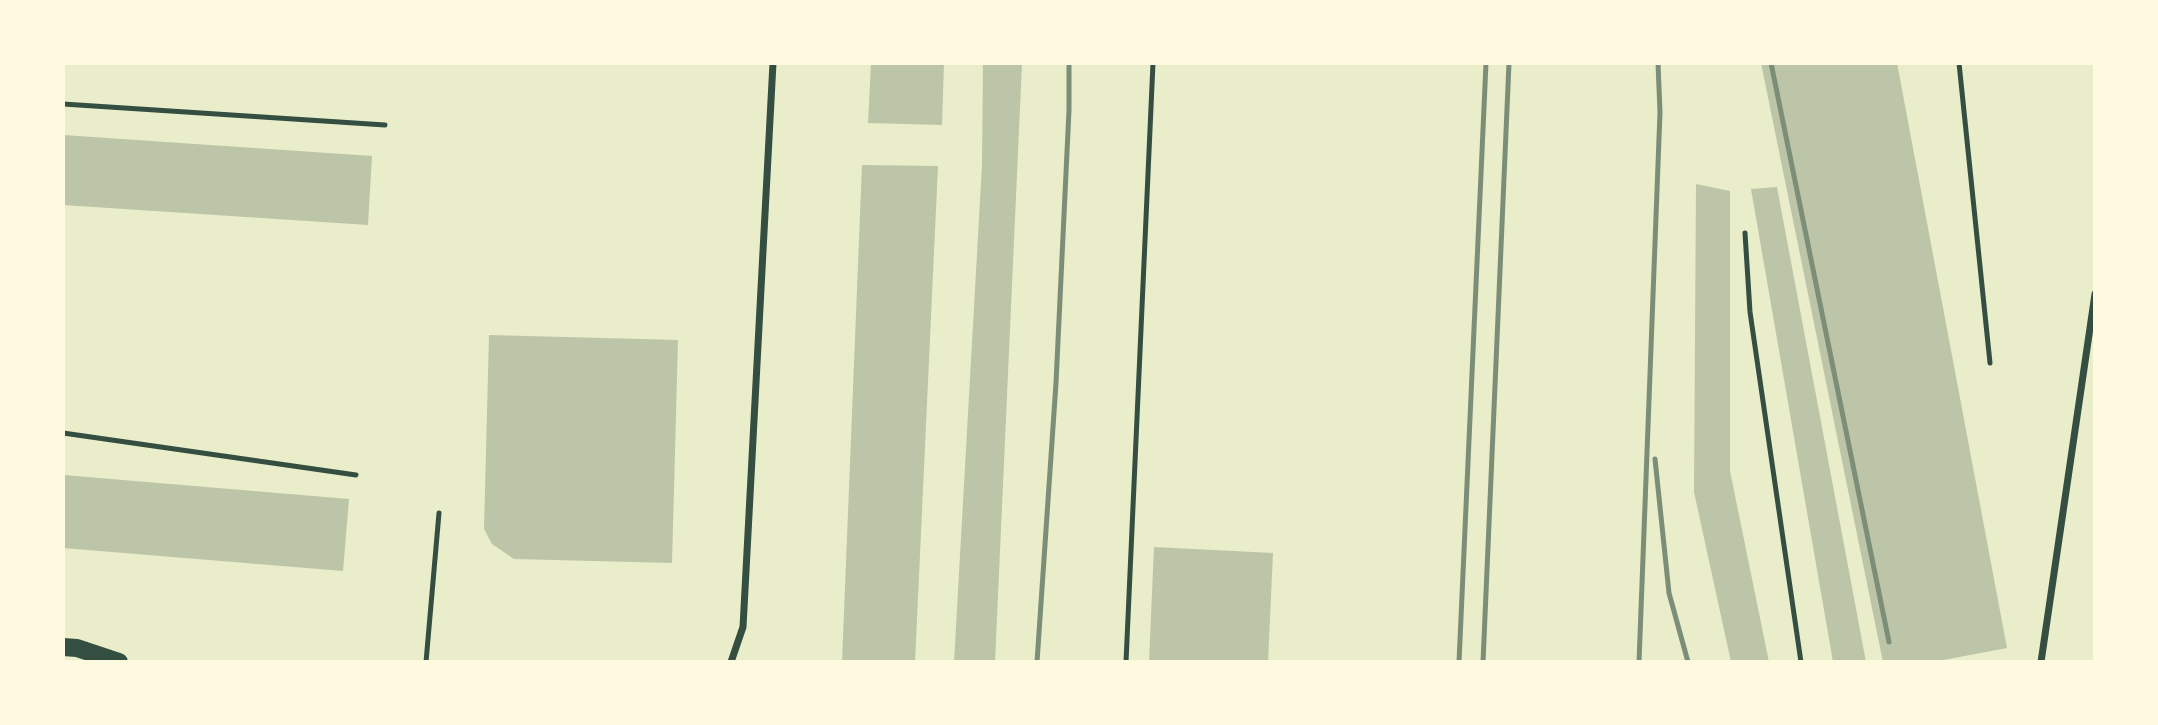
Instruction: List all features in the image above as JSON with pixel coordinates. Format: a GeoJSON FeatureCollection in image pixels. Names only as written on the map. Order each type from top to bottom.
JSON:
{"type":"FeatureCollection","features":[{"type":"Feature","properties":{"kind":"main road"},"geometry":{"type":"LineString","coordinates":[[63,647],[77,648],[119,662]]}},
{"type":"Feature","properties":{"kind":"street"},"geometry":{"type":"LineString","coordinates":[[731,662],[743,627],[772,63]]}},
{"type":"Feature","properties":{"kind":"street"},"geometry":{"type":"LineString","coordinates":[[2041,662],[2095,294]]}},
{"type":"Feature","properties":{"kind":"lane"},"geometry":{"type":"LineString","coordinates":[[1126,662],[1153,63]]}},
{"type":"Feature","properties":{"kind":"lane"},"geometry":{"type":"LineString","coordinates":[[1959,63],[1990,363]]}},
{"type":"Feature","properties":{"kind":"lane"},"geometry":{"type":"LineString","coordinates":[[63,104],[385,125]]}},
{"type":"Feature","properties":{"kind":"lane"},"geometry":{"type":"LineString","coordinates":[[1745,233],[1750,312],[1801,662]]}},
{"type":"Feature","properties":{"kind":"lane"},"geometry":{"type":"LineString","coordinates":[[63,433],[356,475]]}},
{"type":"Feature","properties":{"kind":"lane"},"geometry":{"type":"LineString","coordinates":[[426,662],[439,513]]}},
{"type":"Feature","properties":{"kind":"building"},"geometry":{"type":"Polygon","coordinates":[[[871,63],[944,63],[942,125],[868,123],[871,63]]]}},
{"type":"Feature","properties":{"kind":"building"},"geometry":{"type":"Polygon","coordinates":[[[983,63],[1022,63],[995,662],[954,662],[982,165],[983,63]]]}},
{"type":"Feature","properties":{"kind":"building"},"geometry":{"type":"Polygon","coordinates":[[[1761,63],[1897,63],[2007,648],[1933,662],[1883,662],[1761,63]]]}},
{"type":"Feature","properties":{"kind":"building"},"geometry":{"type":"Polygon","coordinates":[[[63,135],[372,156],[368,225],[63,205],[63,135]]]}},
{"type":"Feature","properties":{"kind":"building"},"geometry":{"type":"Polygon","coordinates":[[[862,165],[938,166],[915,662],[842,662],[862,165]]]}},
{"type":"Feature","properties":{"kind":"building"},"geometry":{"type":"Polygon","coordinates":[[[1696,184],[1730,191],[1730,471],[1769,662],[1731,662],[1694,492],[1696,184]]]}},
{"type":"Feature","properties":{"kind":"building"},"geometry":{"type":"Polygon","coordinates":[[[1777,187],[1866,662],[1833,662],[1751,189],[1777,187]]]}},
{"type":"Feature","properties":{"kind":"building"},"geometry":{"type":"Polygon","coordinates":[[[489,335],[678,340],[672,563],[514,559],[492,544],[484,529],[489,335]]]}},
{"type":"Feature","properties":{"kind":"building"},"geometry":{"type":"Polygon","coordinates":[[[63,475],[349,499],[343,571],[63,548],[63,475]]]}},
{"type":"Feature","properties":{"kind":"building"},"geometry":{"type":"Polygon","coordinates":[[[1154,547],[1273,553],[1268,662],[1149,662],[1154,547]]]}},
{"type":"Feature","properties":{"kind":"railway"},"geometry":{"type":"LineString","coordinates":[[1037,662],[1056,383],[1069,63]]}},
{"type":"Feature","properties":{"kind":"railway"},"geometry":{"type":"LineString","coordinates":[[1459,662],[1486,63]]}},
{"type":"Feature","properties":{"kind":"railway"},"geometry":{"type":"LineString","coordinates":[[1483,662],[1509,63]]}},
{"type":"Feature","properties":{"kind":"railway"},"geometry":{"type":"LineString","coordinates":[[1639,662],[1660,112],[1658,63]]}},
{"type":"Feature","properties":{"kind":"railway"},"geometry":{"type":"LineString","coordinates":[[1771,63],[1889,642]]}},
{"type":"Feature","properties":{"kind":"railway"},"geometry":{"type":"LineString","coordinates":[[1655,459],[1669,593],[1688,662]]}}]}
